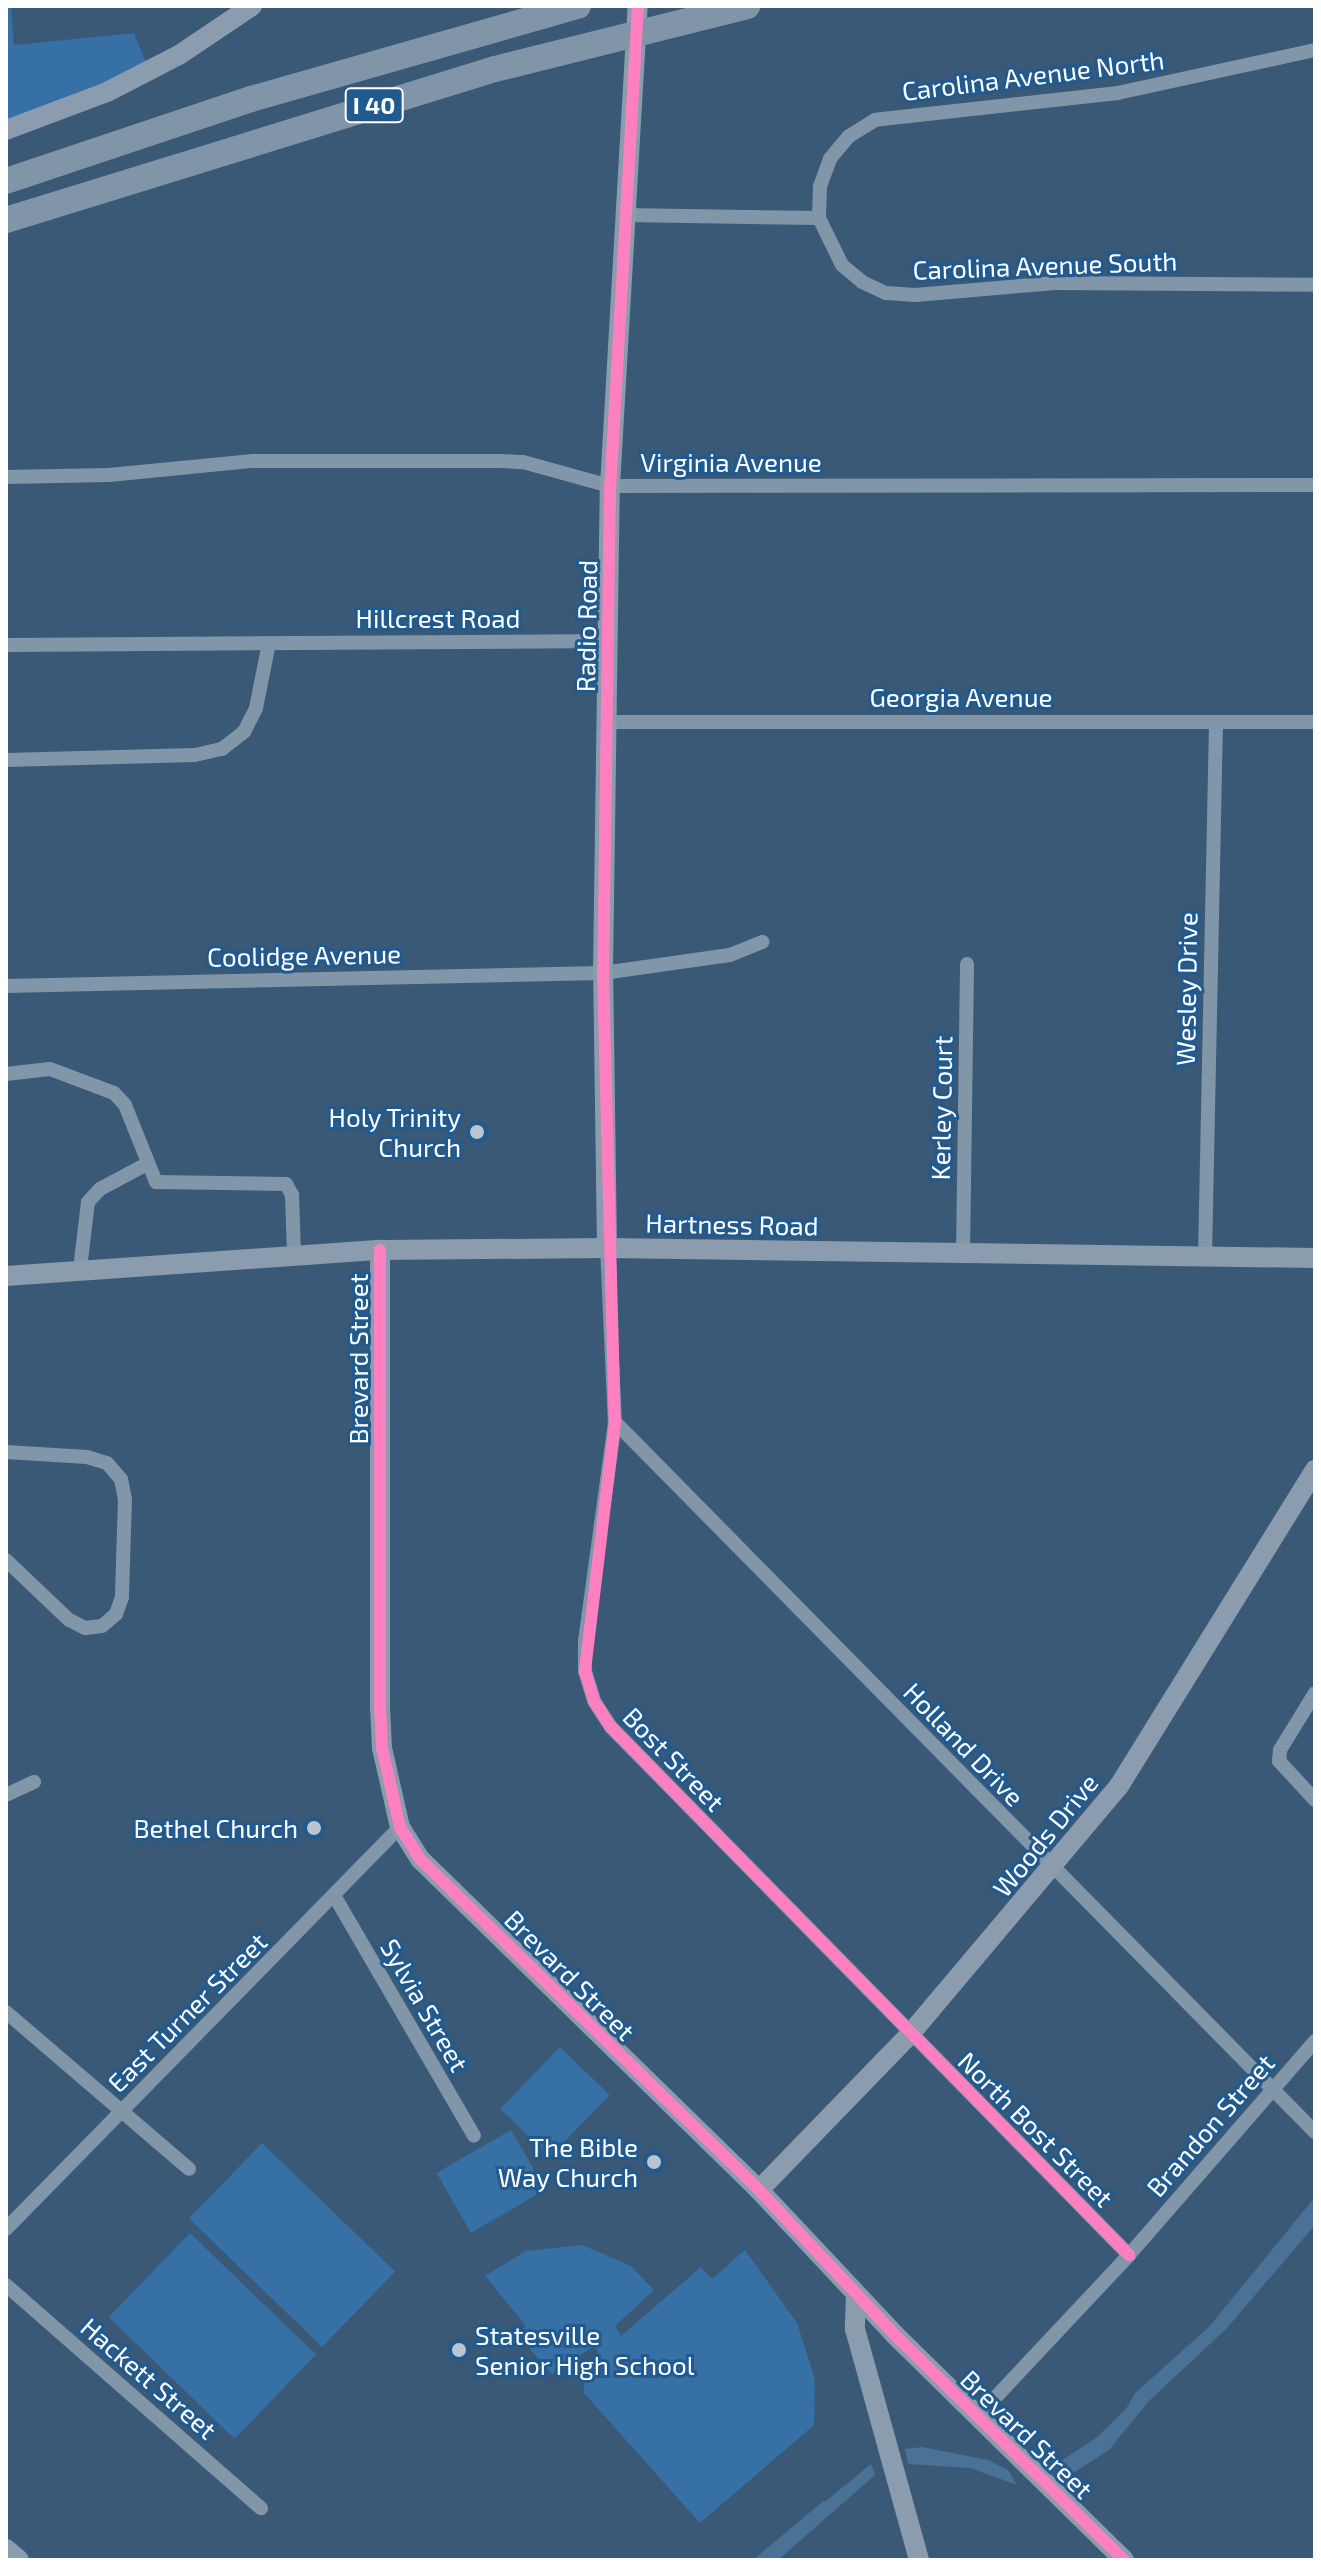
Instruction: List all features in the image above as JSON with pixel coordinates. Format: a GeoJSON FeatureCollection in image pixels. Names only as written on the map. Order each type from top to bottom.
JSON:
{"type":"FeatureCollection","features":[{"type":"Feature","properties":{"kind":"highway","name":"I 40"},"geometry":{"type":"LineString","coordinates":[[6,181],[251,99],[578,6]]}},
{"type":"Feature","properties":{"kind":"highway","name":"I 40"},"geometry":{"type":"LineString","coordinates":[[6,220],[495,69],[747,6]]}},
{"type":"Feature","properties":{"kind":"street"},"geometry":{"type":"LineString","coordinates":[[6,130],[107,92],[179,55],[252,6]]}},
{"type":"Feature","properties":{"kind":"street","name":"Radio Road"},"geometry":{"type":"LineString","coordinates":[[607,1248],[603,973],[610,486],[638,6]]}},
{"type":"Feature","properties":{"kind":"street","name":"Carolina Avenue North"},"geometry":{"type":"LineString","coordinates":[[819,218],[820,187],[830,159],[849,136],[875,120],[1118,93],[1315,50]]}},
{"type":"Feature","properties":{"kind":"street"},"geometry":{"type":"LineString","coordinates":[[624,215],[819,218]]}},
{"type":"Feature","properties":{"kind":"street","name":"Carolina Avenue South"},"geometry":{"type":"LineString","coordinates":[[819,218],[842,265],[886,293],[915,295],[1055,283],[1315,285]]}},
{"type":"Feature","properties":{"kind":"street","name":"Virginia Avenue"},"geometry":{"type":"LineString","coordinates":[[6,477],[109,475],[253,461],[501,461],[523,462],[610,486],[1315,485]]}},
{"type":"Feature","properties":{"kind":"street","name":"Hillcrest Road"},"geometry":{"type":"LineString","coordinates":[[6,645],[608,641]]}},
{"type":"Feature","properties":{"kind":"street"},"geometry":{"type":"LineString","coordinates":[[6,760],[195,755],[222,749],[244,732],[256,708],[269,643]]}},
{"type":"Feature","properties":{"kind":"street","name":"Georgia Avenue"},"geometry":{"type":"LineString","coordinates":[[607,722],[1315,722]]}},
{"type":"Feature","properties":{"kind":"street","name":"Wesley Drive"},"geometry":{"type":"LineString","coordinates":[[1205,1257],[1216,722]]}},
{"type":"Feature","properties":{"kind":"street","name":"Coolidge Avenue"},"geometry":{"type":"LineString","coordinates":[[6,986],[603,973],[730,955],[762,942]]}},
{"type":"Feature","properties":{"kind":"street","name":"Kerley Court"},"geometry":{"type":"LineString","coordinates":[[963,1254],[967,964]]}},
{"type":"Feature","properties":{"kind":"street"},"geometry":{"type":"LineString","coordinates":[[6,1074],[50,1069],[114,1093],[125,1105],[150,1178],[163,1185],[281,1181],[292,1195],[294,1253]]}},
{"type":"Feature","properties":{"kind":"street"},"geometry":{"type":"LineString","coordinates":[[80,1269],[88,1202],[100,1189],[145,1165]]}},
{"type":"Feature","properties":{"kind":"street","name":"Hartness Road"},"geometry":{"type":"LineString","coordinates":[[6,1276],[294,1253],[380,1250],[607,1248],[1315,1258]]}},
{"type":"Feature","properties":{"kind":"street","name":"Bost Street"},"geometry":{"type":"LineString","coordinates":[[607,1248],[615,1422],[585,1640],[585,1671],[594,1701],[611,1727],[911,2033]]}},
{"type":"Feature","properties":{"kind":"street","name":"Brevard Street"},"geometry":{"type":"LineString","coordinates":[[380,1250],[380,1707],[382,1748],[400,1827],[420,1859],[759,2190],[856,2294],[1124,2560]]}},
{"type":"Feature","properties":{"kind":"street","name":"Holland Drive"},"geometry":{"type":"LineString","coordinates":[[615,1422],[1053,1869],[1275,2086],[1315,2132]]}},
{"type":"Feature","properties":{"kind":"street"},"geometry":{"type":"LineString","coordinates":[[6,1452],[87,1457],[107,1463],[121,1479],[123,1555],[116,1614],[102,1626],[85,1628],[69,1620],[6,1560]]}},
{"type":"Feature","properties":{"kind":"street","name":"Woods Drive"},"geometry":{"type":"LineString","coordinates":[[759,2190],[911,2033],[1053,1869],[1119,1786],[1315,1470]]}},
{"type":"Feature","properties":{"kind":"street"},"geometry":{"type":"LineString","coordinates":[[1315,1693],[1280,1750],[1279,1761],[1315,1800]]}},
{"type":"Feature","properties":{"kind":"street"},"geometry":{"type":"LineString","coordinates":[[6,1795],[34,1782]]}},
{"type":"Feature","properties":{"kind":"street","name":"East Turner Street"},"geometry":{"type":"LineString","coordinates":[[6,2229],[335,1897],[400,1827]]}},
{"type":"Feature","properties":{"kind":"street","name":"Sylvia Street"},"geometry":{"type":"LineString","coordinates":[[335,1897],[474,2136]]}},
{"type":"Feature","properties":{"kind":"street"},"geometry":{"type":"LineString","coordinates":[[6,2012],[123,2109],[189,2169]]}},
{"type":"Feature","properties":{"kind":"street","name":"North Bost Street"},"geometry":{"type":"LineString","coordinates":[[911,2033],[1129,2255]]}},
{"type":"Feature","properties":{"kind":"street","name":"Brandon Street"},"geometry":{"type":"LineString","coordinates":[[978,2416],[1129,2255],[1315,2041]]}},
{"type":"Feature","properties":{"kind":"street","name":"Hackett Street"},"geometry":{"type":"LineString","coordinates":[[6,2285],[261,2508]]}},
{"type":"Feature","properties":{"kind":"street"},"geometry":{"type":"LineString","coordinates":[[856,2294],[855,2329],[919,2560]]}},
{"type":"Feature","properties":{"kind":"street"},"geometry":{"type":"LineString","coordinates":[[6,2549],[19,2560]]}},
{"type":"Feature","properties":{"kind":"shaded area"},"geometry":{"type":"Polygon","coordinates":[[[6,6],[11,6],[14,45],[134,33],[149,70],[6,121],[6,6]]]}},
{"type":"Feature","properties":{"kind":"shaded area"},"geometry":{"type":"Polygon","coordinates":[[[560,2047],[610,2095],[550,2157],[500,2109],[560,2047]]]}},
{"type":"Feature","properties":{"kind":"shaded area"},"geometry":{"type":"Polygon","coordinates":[[[511,2130],[546,2190],[471,2233],[437,2173],[511,2130]]]}},
{"type":"Feature","properties":{"kind":"shaded area"},"geometry":{"type":"Polygon","coordinates":[[[262,2143],[395,2272],[322,2347],[189,2219],[262,2143]]]}},
{"type":"Feature","properties":{"kind":"shaded area"},"geometry":{"type":"Polygon","coordinates":[[[1315,2197],[1315,2225],[1227,2328],[1149,2401],[1109,2450],[1065,2478],[1061,2461],[1096,2438],[1126,2409],[1135,2393],[1209,2327],[1315,2197]]]}},
{"type":"Feature","properties":{"kind":"shaded area"},"geometry":{"type":"Polygon","coordinates":[[[190,2233],[316,2355],[235,2439],[109,2317],[190,2233]]]}},
{"type":"Feature","properties":{"kind":"shaded area"},"geometry":{"type":"Polygon","coordinates":[[[582,2245],[631,2266],[654,2290],[615,2326],[621,2336],[701,2267],[712,2279],[745,2250],[797,2323],[815,2379],[814,2425],[700,2523],[584,2393],[583,2370],[600,2355],[594,2346],[552,2374],[517,2334],[526,2326],[485,2276],[526,2251],[582,2245]]]}},
{"type":"Feature","properties":{"kind":"shaded area"},"geometry":{"type":"Polygon","coordinates":[[[922,2447],[988,2460],[1008,2470],[1017,2485],[970,2468],[908,2464],[905,2449],[922,2447]]]}},
{"type":"Feature","properties":{"kind":"shaded area"},"geometry":{"type":"Polygon","coordinates":[[[871,2464],[875,2475],[778,2560],[754,2560],[871,2464]]]}},
{"type":"Feature","properties":{"kind":"waterway"},"geometry":{"type":"LineString","coordinates":[[756,2560],[824,2503]]}},
{"type":"Feature","properties":{"kind":"cycle path"},"geometry":{"type":"LineString","coordinates":[[638,6],[610,486],[603,973],[615,1422],[585,1671],[594,1701],[611,1727],[1129,2255]]}},
{"type":"Feature","properties":{"kind":"cycle path"},"geometry":{"type":"LineString","coordinates":[[380,1250],[380,1707],[382,1748],[400,1827],[420,1859],[759,2190],[895,2335],[1124,2560]]}},
{"type":"Feature","properties":{"kind":"place","name":"Holy Trinity Church"},"geometry":{"type":"Point","coordinates":[477,1132]}},
{"type":"Feature","properties":{"kind":"place","name":"Bethel Church"},"geometry":{"type":"Point","coordinates":[314,1828]}},
{"type":"Feature","properties":{"kind":"place","name":"The Bible Way Church"},"geometry":{"type":"Point","coordinates":[654,2162]}},
{"type":"Feature","properties":{"kind":"place","name":"Statesville Senior High School"},"geometry":{"type":"Point","coordinates":[459,2350]}}]}
